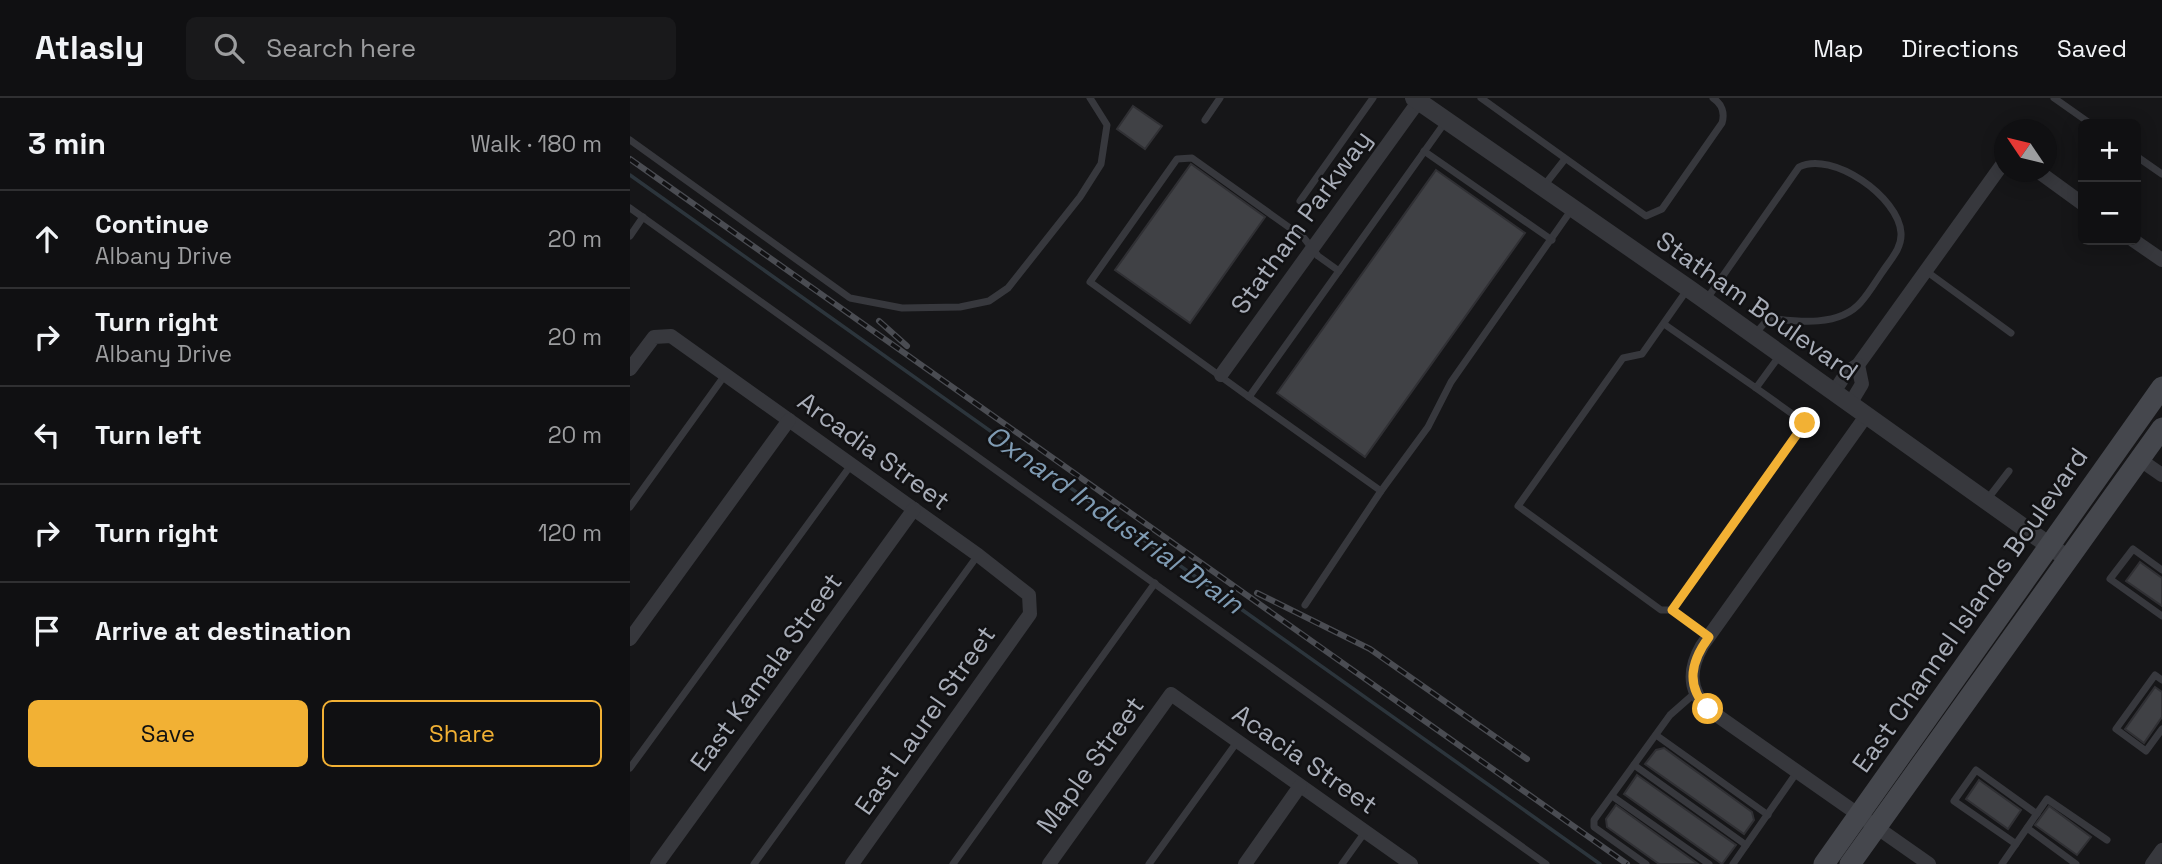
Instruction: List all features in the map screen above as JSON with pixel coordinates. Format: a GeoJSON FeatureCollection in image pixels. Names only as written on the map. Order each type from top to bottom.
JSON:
{"type":"FeatureCollection","features":[{"type":"Feature","properties":{"kind":"main road"},"geometry":{"type":"LineString","coordinates":[[2139,459],[2134,449],[2148,424],[2161,389]]}},
{"type":"Feature","properties":{"kind":"main road","name":"East Channel Islands Boulevard"},"geometry":{"type":"LineString","coordinates":[[1850,864],[1867,822],[2050,546],[2161,389]]}},
{"type":"Feature","properties":{"kind":"main road","name":"East Channel Islands Boulevard"},"geometry":{"type":"LineString","coordinates":[[1824,864],[1867,822],[2068,558],[2162,428]]}},
{"type":"Feature","properties":{"kind":"street","name":"Statham Boulevard"},"geometry":{"type":"LineString","coordinates":[[1418,99],[2068,558]]}},
{"type":"Feature","properties":{"kind":"street","name":"Statham Parkway"},"geometry":{"type":"LineString","coordinates":[[1221,375],[1418,99]]}},
{"type":"Feature","properties":{"kind":"street"},"geometry":{"type":"LineString","coordinates":[[1834,392],[1847,372],[1858,365],[1994,176]]}},
{"type":"Feature","properties":{"kind":"street"},"geometry":{"type":"LineString","coordinates":[[2053,182],[2078,200]]}},
{"type":"Feature","properties":{"kind":"street"},"geometry":{"type":"LineString","coordinates":[[2140,245],[2162,260]]}},
{"type":"Feature","properties":{"kind":"street","name":"Arcadia Street"},"geometry":{"type":"LineString","coordinates":[[630,369],[654,337],[671,336],[1024,588],[1031,602]]}},
{"type":"Feature","properties":{"kind":"street"},"geometry":{"type":"LineString","coordinates":[[1850,404],[1861,384],[1858,365]]}},
{"type":"Feature","properties":{"kind":"street"},"geometry":{"type":"LineString","coordinates":[[1866,416],[1709,637],[1692,670],[1695,693],[1708,709],[1929,864]]}},
{"type":"Feature","properties":{"kind":"street"},"geometry":{"type":"LineString","coordinates":[[630,639],[789,420]]}},
{"type":"Feature","properties":{"kind":"street"},"geometry":{"type":"LineString","coordinates":[[2139,459],[2162,475]]}},
{"type":"Feature","properties":{"kind":"street","name":"East Kamala Street"},"geometry":{"type":"LineString","coordinates":[[657,864],[914,509]]}},
{"type":"Feature","properties":{"kind":"street","name":"East Laurel Street"},"geometry":{"type":"LineString","coordinates":[[852,864],[1030,614],[1031,602]]}},
{"type":"Feature","properties":{"kind":"street","name":"Acacia Street"},"geometry":{"type":"LineString","coordinates":[[1171,694],[1411,864]]}},
{"type":"Feature","properties":{"kind":"street","name":"Maple Street"},"geometry":{"type":"LineString","coordinates":[[1049,864],[1171,694]]}},
{"type":"Feature","properties":{"kind":"street"},"geometry":{"type":"LineString","coordinates":[[1245,864],[1300,786]]}},
{"type":"Feature","properties":{"kind":"street"},"geometry":{"type":"LineString","coordinates":[[2152,864],[2162,850]]}},
{"type":"Feature","properties":{"kind":"lane"},"geometry":{"type":"LineString","coordinates":[[630,140],[850,298],[902,308],[960,307],[989,301],[1008,288],[1080,197],[1101,164],[1107,125],[1090,98]]}},
{"type":"Feature","properties":{"kind":"lane"},"geometry":{"type":"LineString","coordinates":[[1205,120],[1220,98]]}},
{"type":"Feature","properties":{"kind":"lane"},"geometry":{"type":"LineString","coordinates":[[1300,201],[1373,98]]}},
{"type":"Feature","properties":{"kind":"lane"},"geometry":{"type":"LineString","coordinates":[[1481,98],[1640,214],[1651,215],[1662,209],[1722,123],[1721,106],[1713,98]]}},
{"type":"Feature","properties":{"kind":"lane"},"geometry":{"type":"LineString","coordinates":[[2054,98],[2084,119]]}},
{"type":"Feature","properties":{"kind":"lane"},"geometry":{"type":"LineString","coordinates":[[1249,397],[1446,120]]}},
{"type":"Feature","properties":{"kind":"lane"},"geometry":{"type":"LineString","coordinates":[[1424,151],[1552,240]]}},
{"type":"Feature","properties":{"kind":"lane"},"geometry":{"type":"LineString","coordinates":[[1339,271],[1304,239],[1192,158],[1178,159],[1090,282],[1381,491]]}},
{"type":"Feature","properties":{"kind":"lane"},"geometry":{"type":"LineString","coordinates":[[1543,188],[1565,159]]}},
{"type":"Feature","properties":{"kind":"lane"},"geometry":{"type":"LineString","coordinates":[[2141,159],[2162,174]]}},
{"type":"Feature","properties":{"kind":"lane"},"geometry":{"type":"LineString","coordinates":[[1706,300],[1799,167],[1808,162],[1822,162],[1863,181],[1883,195],[1901,230],[1899,246],[1860,304],[1843,314],[1807,323],[1769,318],[1754,335]]}},
{"type":"Feature","properties":{"kind":"lane"},"geometry":{"type":"LineString","coordinates":[[630,208],[1546,864]]}},
{"type":"Feature","properties":{"kind":"lane"},"geometry":{"type":"LineString","coordinates":[[1305,605],[1381,491],[1429,427],[1451,382],[1572,208]]}},
{"type":"Feature","properties":{"kind":"lane"},"geometry":{"type":"LineString","coordinates":[[630,236],[643,217]]}},
{"type":"Feature","properties":{"kind":"lane"},"geometry":{"type":"LineString","coordinates":[[1925,271],[2011,333]]}},
{"type":"Feature","properties":{"kind":"lane"},"geometry":{"type":"LineString","coordinates":[[1688,288],[1642,354],[1623,358],[1518,506],[1661,610],[1672,610],[1709,637]]}},
{"type":"Feature","properties":{"kind":"lane"},"geometry":{"type":"LineString","coordinates":[[1664,324],[1805,423],[1672,610]]}},
{"type":"Feature","properties":{"kind":"lane"},"geometry":{"type":"LineString","coordinates":[[1756,388],[1780,354]]}},
{"type":"Feature","properties":{"kind":"lane"},"geometry":{"type":"LineString","coordinates":[[630,507],[725,375]]}},
{"type":"Feature","properties":{"kind":"lane"},"geometry":{"type":"LineString","coordinates":[[630,768],[852,465]]}},
{"type":"Feature","properties":{"kind":"lane"},"geometry":{"type":"LineString","coordinates":[[1986,502],[2009,471]]}},
{"type":"Feature","properties":{"kind":"lane"},"geometry":{"type":"LineString","coordinates":[[2162,570],[2133,549],[2110,579],[2162,616]]}},
{"type":"Feature","properties":{"kind":"lane"},"geometry":{"type":"LineString","coordinates":[[754,864],[978,555]]}},
{"type":"Feature","properties":{"kind":"lane"},"geometry":{"type":"LineString","coordinates":[[953,864],[1155,583]]}},
{"type":"Feature","properties":{"kind":"lane"},"geometry":{"type":"LineString","coordinates":[[2162,680],[2155,675],[2116,729],[2146,751],[2162,729]]}},
{"type":"Feature","properties":{"kind":"lane"},"geometry":{"type":"LineString","coordinates":[[1646,864],[1593,825],[1670,715],[1695,693]]}},
{"type":"Feature","properties":{"kind":"lane"},"geometry":{"type":"LineString","coordinates":[[1656,735],[1768,815]]}},
{"type":"Feature","properties":{"kind":"lane"},"geometry":{"type":"LineString","coordinates":[[1149,864],[1237,742]]}},
{"type":"Feature","properties":{"kind":"lane"},"geometry":{"type":"LineString","coordinates":[[1634,765],[1746,845]]}},
{"type":"Feature","properties":{"kind":"lane"},"geometry":{"type":"LineString","coordinates":[[2016,844],[1954,800],[1976,770],[2037,814]]}},
{"type":"Feature","properties":{"kind":"lane"},"geometry":{"type":"LineString","coordinates":[[1733,864],[1797,772]]}},
{"type":"Feature","properties":{"kind":"lane"},"geometry":{"type":"LineString","coordinates":[[1612,796],[1709,864]]}},
{"type":"Feature","properties":{"kind":"lane"},"geometry":{"type":"LineString","coordinates":[[2002,864],[2047,799],[2107,840]]}},
{"type":"Feature","properties":{"kind":"lane"},"geometry":{"type":"LineString","coordinates":[[2027,828],[2077,864]]}},
{"type":"Feature","properties":{"kind":"lane"},"geometry":{"type":"LineString","coordinates":[[1342,864],[1365,832]]}},
{"type":"Feature","properties":{"kind":"building"},"geometry":{"type":"Polygon","coordinates":[[[1133,106],[1162,126],[1145,149],[1117,129],[1133,106]]]}},
{"type":"Feature","properties":{"kind":"building"},"geometry":{"type":"Polygon","coordinates":[[[1191,164],[1265,217],[1190,323],[1115,270],[1191,164]]]}},
{"type":"Feature","properties":{"kind":"building"},"geometry":{"type":"Polygon","coordinates":[[[1436,170],[1525,233],[1365,457],[1277,393],[1436,170]]]}},
{"type":"Feature","properties":{"kind":"building"},"geometry":{"type":"Polygon","coordinates":[[[2140,562],[2162,578],[2162,606],[2126,581],[2140,562]]]}},
{"type":"Feature","properties":{"kind":"building"},"geometry":{"type":"Polygon","coordinates":[[[2155,687],[2162,692],[2162,717],[2144,743],[2125,729],[2155,687]]]}},
{"type":"Feature","properties":{"kind":"building"},"geometry":{"type":"Polygon","coordinates":[[[1664,748],[1752,812],[1754,820],[1744,834],[1645,764],[1656,750],[1664,748]]]}},
{"type":"Feature","properties":{"kind":"building"},"geometry":{"type":"Polygon","coordinates":[[[1637,775],[1736,845],[1722,864],[1624,794],[1637,775]]]}},
{"type":"Feature","properties":{"kind":"building"},"geometry":{"type":"Polygon","coordinates":[[[1979,780],[2021,810],[2008,829],[1966,799],[1979,780]]]}},
{"type":"Feature","properties":{"kind":"building"},"geometry":{"type":"Polygon","coordinates":[[[1616,805],[1698,864],[1659,864],[1607,827],[1606,819],[1616,805]]]}},
{"type":"Feature","properties":{"kind":"building"},"geometry":{"type":"Polygon","coordinates":[[[2049,806],[2091,837],[2077,855],[2035,825],[2049,806]]]}},
{"type":"Feature","properties":{"kind":"waterway","name":"Oxnard Industrial Drain"},"geometry":{"type":"LineString","coordinates":[[630,175],[1600,864]]}},
{"type":"Feature","properties":{"kind":"railway"},"geometry":{"type":"LineString","coordinates":[[630,159],[1627,864]]}},
{"type":"Feature","properties":{"kind":"railway"},"geometry":{"type":"LineString","coordinates":[[879,321],[907,346]]}},
{"type":"Feature","properties":{"kind":"railway"},"geometry":{"type":"LineString","coordinates":[[1257,593],[1370,649],[1527,759]]}},
{"type":"Feature","properties":{"kind":"route"},"geometry":{"type":"LineString","coordinates":[[1708,709],[1695,693],[1692,670],[1702,646],[1709,637],[1672,610],[1805,423]]}}]}
